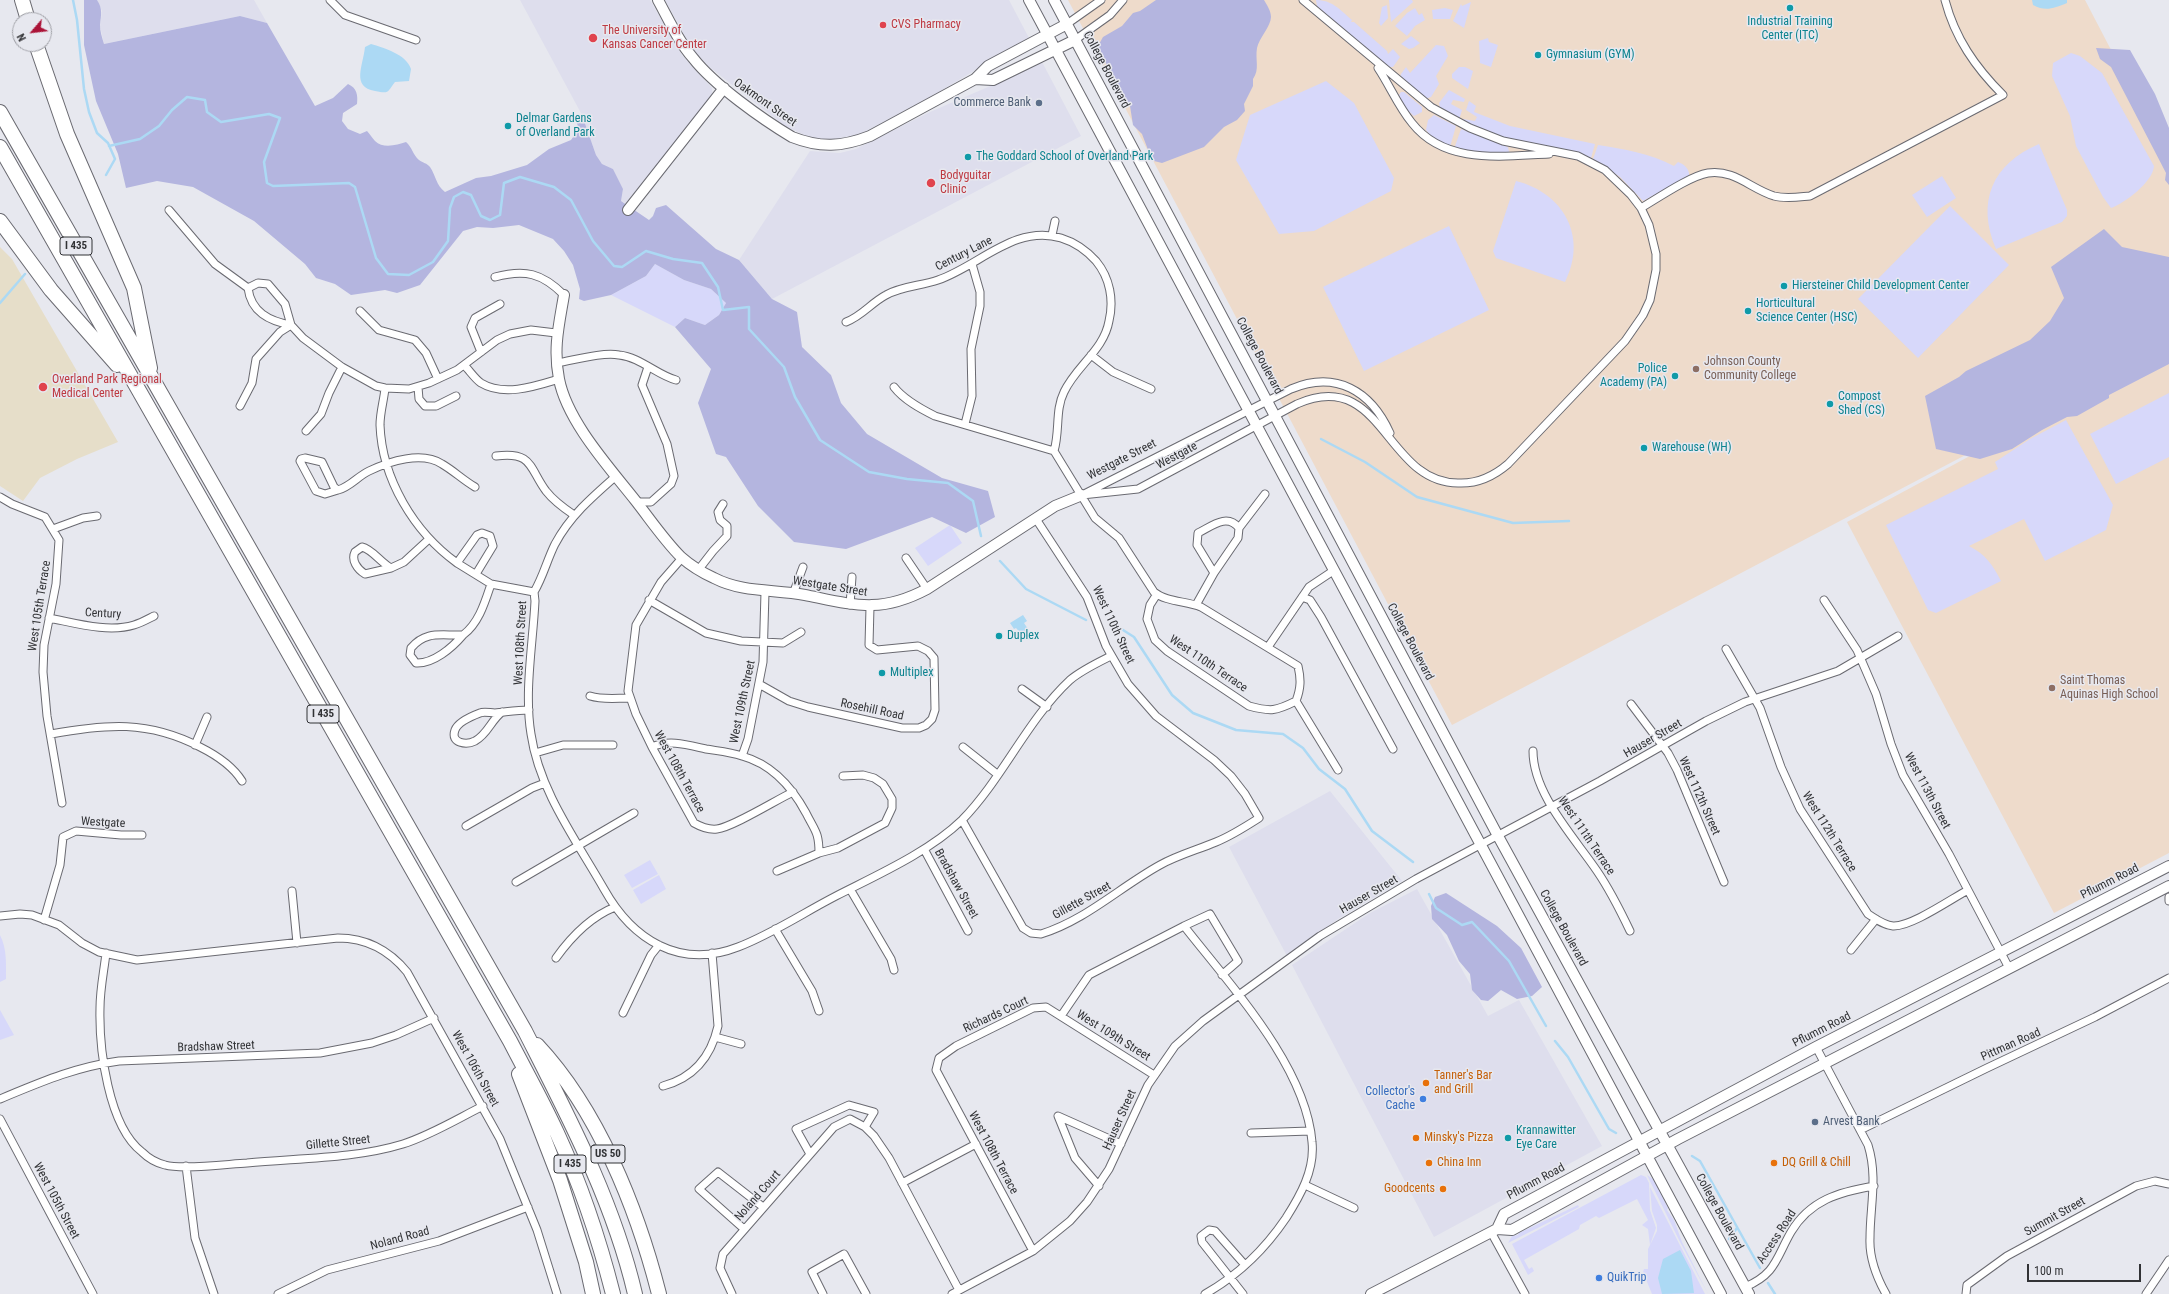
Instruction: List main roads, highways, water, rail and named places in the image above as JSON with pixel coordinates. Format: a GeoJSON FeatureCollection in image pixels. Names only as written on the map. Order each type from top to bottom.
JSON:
{"type":"FeatureCollection","features":[{"type":"Feature","properties":{"kind":"highway"},"geometry":{"type":"LineString","coordinates":[[22,0],[26,12]]}},
{"type":"Feature","properties":{"kind":"highway"},"geometry":{"type":"LineString","coordinates":[[39,52],[67,134],[134,288],[153,380]]}},
{"type":"Feature","properties":{"kind":"highway","name":"I 435"},"geometry":{"type":"LineString","coordinates":[[0,112],[525,1031],[580,1138],[600,1185],[618,1237],[635,1294]]}},
{"type":"Feature","properties":{"kind":"highway","name":"I 435"},"geometry":{"type":"LineString","coordinates":[[0,147],[510,1041],[557,1133],[574,1173],[604,1257],[613,1294]]}},
{"type":"Feature","properties":{"kind":"highway"},"geometry":{"type":"LineString","coordinates":[[0,221],[51,290],[136,386]]}},
{"type":"Feature","properties":{"kind":"highway","name":"US 50"},"geometry":{"type":"LineString","coordinates":[[525,1031],[554,1064],[597,1131],[636,1222],[659,1294]]}},
{"type":"Feature","properties":{"kind":"highway"},"geometry":{"type":"LineString","coordinates":[[510,1041],[521,1083],[560,1180],[586,1262],[593,1294]]}},
{"type":"Feature","properties":{"kind":"main road"},"geometry":{"type":"LineString","coordinates":[[658,0],[680,41],[693,59],[724,88]]}},
{"type":"Feature","properties":{"kind":"main road"},"geometry":{"type":"LineString","coordinates":[[1029,0],[1333,572],[1721,1294]]}},
{"type":"Feature","properties":{"kind":"main road","name":"College Boulevard"},"geometry":{"type":"LineString","coordinates":[[1054,0],[1276,415],[1498,836],[1747,1291]]}},
{"type":"Feature","properties":{"kind":"main road","name":"Oakmont Street"},"geometry":{"type":"LineString","coordinates":[[628,210],[724,88],[792,137],[805,142],[828,146],[852,143],[870,136],[975,79],[988,66],[1067,24]]}},
{"type":"Feature","properties":{"kind":"main road","name":"Oakmont Street"},"geometry":{"type":"LineString","coordinates":[[975,79],[993,80],[1075,40]]}},
{"type":"Feature","properties":{"kind":"main road","name":"Westgate Street"},"geometry":{"type":"LineString","coordinates":[[564,295],[556,333],[557,363],[559,379],[565,400],[579,426],[664,539],[682,558],[724,583],[740,588],[793,594],[850,605],[870,607],[895,603],[912,597],[927,589],[1055,506],[1082,495]]}},
{"type":"Feature","properties":{"kind":"main road","name":"Pflumm Road"},"geometry":{"type":"LineString","coordinates":[[1494,1230],[1504,1214],[1638,1141],[1816,1047],[2169,866]]}},
{"type":"Feature","properties":{"kind":"main road"},"geometry":{"type":"LineString","coordinates":[[1371,1294],[1494,1230],[1512,1230],[1667,1145],[2169,886]]}},
{"type":"Feature","properties":{"kind":"waterway"},"geometry":{"type":"LineString","coordinates":[[73,0],[77,20],[84,89],[89,112],[97,133],[108,143],[115,159],[106,175]]}},
{"type":"Feature","properties":{"kind":"waterway"},"geometry":{"type":"LineString","coordinates":[[109,146],[140,139],[159,126],[172,110],[187,97],[205,100],[207,112],[221,122],[269,114],[280,118],[264,162],[267,183],[273,186],[349,183],[355,187],[376,258],[388,274],[409,275],[433,262],[448,241],[450,208],[454,197],[463,192],[471,195],[481,216],[490,220],[500,215],[504,183],[520,177],[554,187],[571,200],[593,241],[614,266],[622,267],[646,251],[673,259],[702,263],[718,287],[723,310],[749,307],[749,329],[784,367],[795,397],[820,440],[869,472],[907,479],[948,483],[973,501],[981,536]]}},
{"type":"Feature","properties":{"kind":"waterway"},"geometry":{"type":"LineString","coordinates":[[0,303],[25,274]]}},
{"type":"Feature","properties":{"kind":"waterway"},"geometry":{"type":"LineString","coordinates":[[1321,439],[1365,462],[1417,497],[1513,523],[1569,521]]}},
{"type":"Feature","properties":{"kind":"waterway"},"geometry":{"type":"LineString","coordinates":[[1000,561],[1026,589],[1086,620]]}},
{"type":"Feature","properties":{"kind":"waterway"},"geometry":{"type":"LineString","coordinates":[[1112,623],[1134,637],[1172,695],[1193,713],[1236,730],[1283,734],[1303,748],[1319,769],[1345,789],[1372,831],[1413,862]]}},
{"type":"Feature","properties":{"kind":"waterway"},"geometry":{"type":"LineString","coordinates":[[1429,894],[1436,908],[1462,925],[1472,922],[1509,961],[1546,1026]]}},
{"type":"Feature","properties":{"kind":"waterway"},"geometry":{"type":"LineString","coordinates":[[1555,1041],[1568,1057],[1609,1129],[1616,1133]]}},
{"type":"Feature","properties":{"kind":"waterway"},"geometry":{"type":"LineString","coordinates":[[1692,1156],[1700,1161],[1760,1268]]}},
{"type":"Feature","properties":{"kind":"waterway"},"geometry":{"type":"LineString","coordinates":[[1729,1239],[1737,1228]]}},
{"type":"Feature","properties":{"kind":"waterway"},"geometry":{"type":"LineString","coordinates":[[1768,1283],[1775,1294]]}},
{"type":"Feature","properties":{"kind":"place","name":"Industrial Training Center (ITC)"},"geometry":{"type":"Point","coordinates":[1790,8]}},
{"type":"Feature","properties":{"kind":"place","name":"CVS Pharmacy"},"geometry":{"type":"Point","coordinates":[883,25]}},
{"type":"Feature","properties":{"kind":"place","name":"The University of Kansas Cancer Center"},"geometry":{"type":"Point","coordinates":[593,38]}},
{"type":"Feature","properties":{"kind":"place","name":"Gymnasium (GYM)"},"geometry":{"type":"Point","coordinates":[1538,55]}},
{"type":"Feature","properties":{"kind":"place","name":"Commerce Bank"},"geometry":{"type":"Point","coordinates":[1039,103]}},
{"type":"Feature","properties":{"kind":"place","name":"Delmar Gardens of Overland Park"},"geometry":{"type":"Point","coordinates":[508,126]}},
{"type":"Feature","properties":{"kind":"place","name":"The Goddard School of Overland Park"},"geometry":{"type":"Point","coordinates":[968,157]}},
{"type":"Feature","properties":{"kind":"place","name":"Bodyguitar Clinic"},"geometry":{"type":"Point","coordinates":[931,183]}},
{"type":"Feature","properties":{"kind":"place","name":"Hiersteiner Child Development Center"},"geometry":{"type":"Point","coordinates":[1784,286]}},
{"type":"Feature","properties":{"kind":"place","name":"Horticultural Science Center (HSC)"},"geometry":{"type":"Point","coordinates":[1748,311]}},
{"type":"Feature","properties":{"kind":"place","name":"Johnson County Community College"},"geometry":{"type":"Point","coordinates":[1696,369]}},
{"type":"Feature","properties":{"kind":"place","name":"Police Academy (PA)"},"geometry":{"type":"Point","coordinates":[1675,376]}},
{"type":"Feature","properties":{"kind":"place","name":"Overland Park Regional Medical Center"},"geometry":{"type":"Point","coordinates":[43,387]}},
{"type":"Feature","properties":{"kind":"place","name":"Compost Shed (CS)"},"geometry":{"type":"Point","coordinates":[1830,404]}},
{"type":"Feature","properties":{"kind":"place","name":"Warehouse (WH)"},"geometry":{"type":"Point","coordinates":[1644,448]}},
{"type":"Feature","properties":{"kind":"place","name":"Duplex"},"geometry":{"type":"Point","coordinates":[999,636]}},
{"type":"Feature","properties":{"kind":"place","name":"Multiplex"},"geometry":{"type":"Point","coordinates":[882,673]}},
{"type":"Feature","properties":{"kind":"place","name":"Saint Thomas Aquinas High School"},"geometry":{"type":"Point","coordinates":[2052,688]}},
{"type":"Feature","properties":{"kind":"place","name":"Tanner's Bar and Grill"},"geometry":{"type":"Point","coordinates":[1426,1083]}},
{"type":"Feature","properties":{"kind":"place","name":"Collector's Cache"},"geometry":{"type":"Point","coordinates":[1423,1099]}},
{"type":"Feature","properties":{"kind":"place","name":"Arvest Bank"},"geometry":{"type":"Point","coordinates":[1815,1122]}},
{"type":"Feature","properties":{"kind":"place","name":"Minsky's Pizza"},"geometry":{"type":"Point","coordinates":[1416,1138]}},
{"type":"Feature","properties":{"kind":"place","name":"Krannawitter Eye Care"},"geometry":{"type":"Point","coordinates":[1508,1138]}},
{"type":"Feature","properties":{"kind":"place","name":"China Inn"},"geometry":{"type":"Point","coordinates":[1429,1163]}},
{"type":"Feature","properties":{"kind":"place","name":"DQ Grill & Chill"},"geometry":{"type":"Point","coordinates":[1774,1163]}},
{"type":"Feature","properties":{"kind":"place","name":"Goodcents"},"geometry":{"type":"Point","coordinates":[1443,1189]}},
{"type":"Feature","properties":{"kind":"place","name":"QuikTrip"},"geometry":{"type":"Point","coordinates":[1599,1278]}}]}
